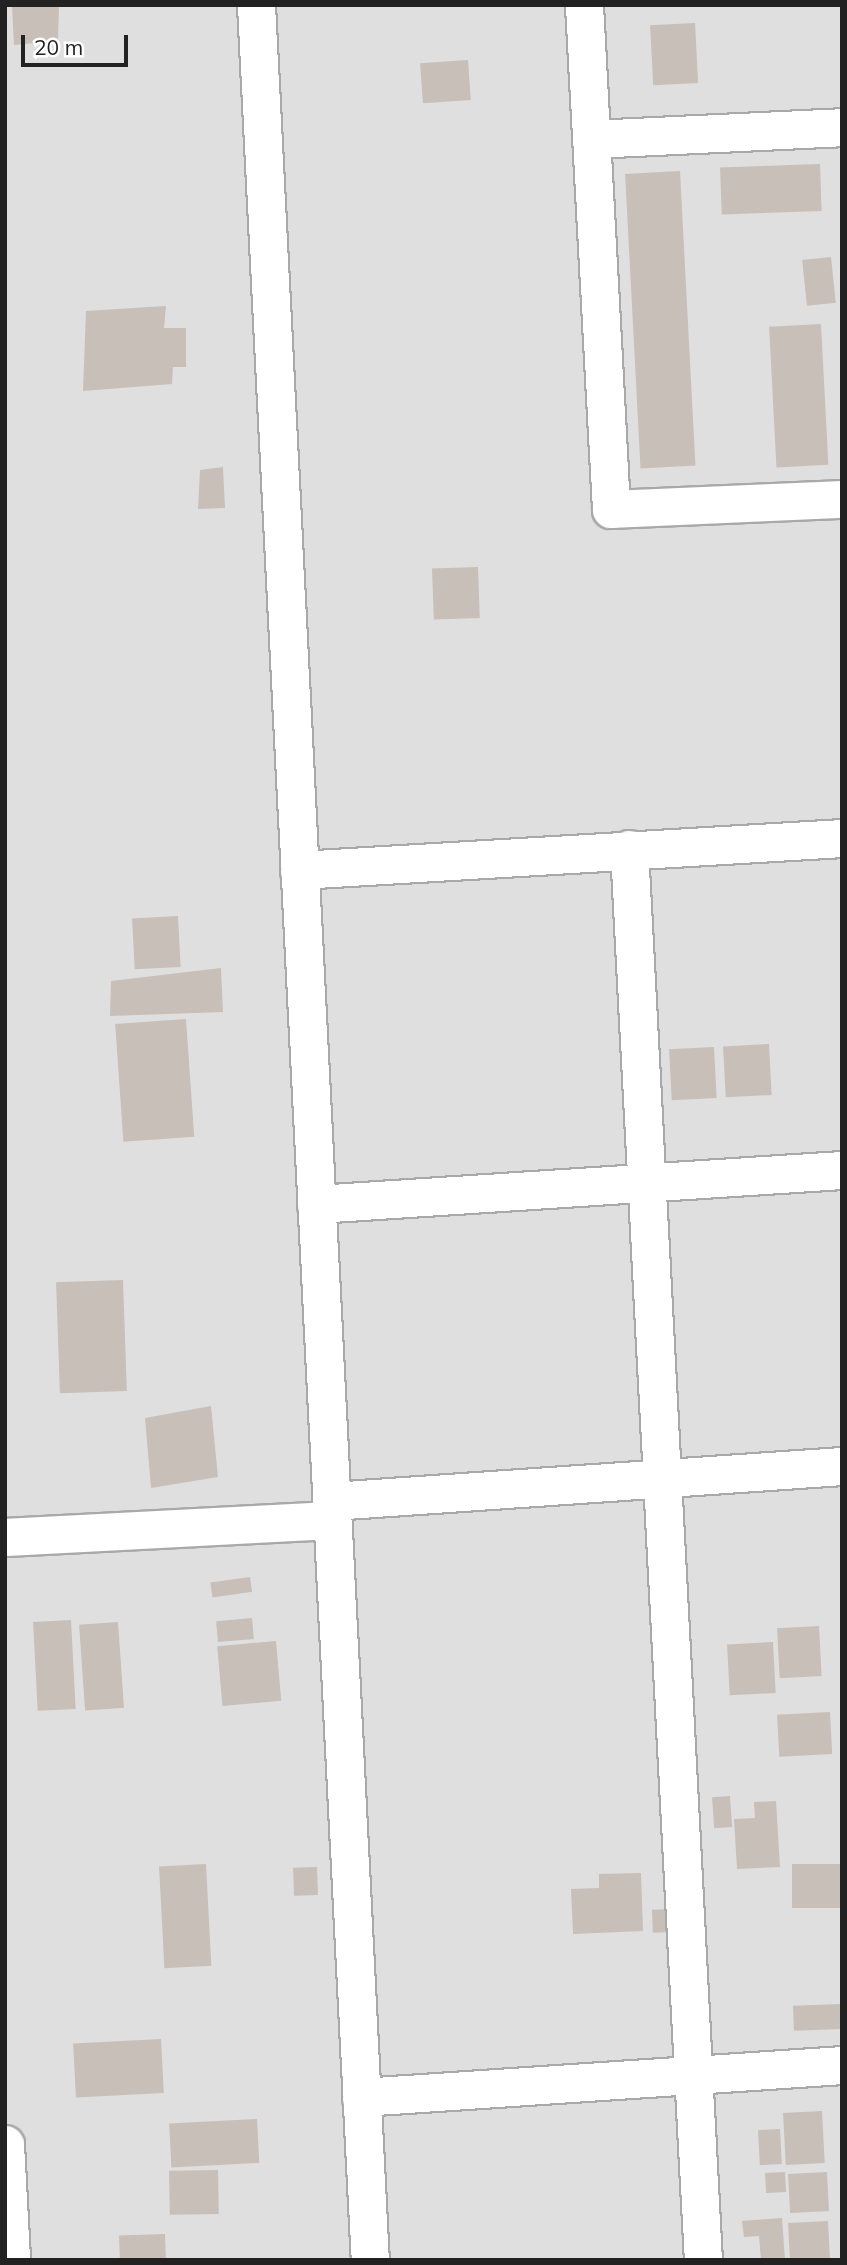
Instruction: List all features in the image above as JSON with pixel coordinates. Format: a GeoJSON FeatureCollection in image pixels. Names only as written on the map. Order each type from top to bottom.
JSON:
{"type":"FeatureCollection","features":[{"type":"Feature","properties":{"kind":"street"},"geometry":{"type":"LineString","coordinates":[[256,5],[370,2260]]}},
{"type":"Feature","properties":{"kind":"street"},"geometry":{"type":"LineString","coordinates":[[584,5],[611,509],[842,499]]}},
{"type":"Feature","properties":{"kind":"street"},"geometry":{"type":"LineString","coordinates":[[591,139],[842,127]]}},
{"type":"Feature","properties":{"kind":"street"},"geometry":{"type":"LineString","coordinates":[[299,870],[842,838]]}},
{"type":"Feature","properties":{"kind":"street"},"geometry":{"type":"LineString","coordinates":[[629,849],[704,2260]]}},
{"type":"Feature","properties":{"kind":"street"},"geometry":{"type":"LineString","coordinates":[[316,1204],[842,1170]]}},
{"type":"Feature","properties":{"kind":"street"},"geometry":{"type":"LineString","coordinates":[[5,1537],[332,1510],[662,1476],[842,1466]]}},
{"type":"Feature","properties":{"kind":"street"},"geometry":{"type":"LineString","coordinates":[[361,2097],[842,2065]]}},
{"type":"Feature","properties":{"kind":"street"},"geometry":{"type":"LineString","coordinates":[[5,2144],[11,2260]]}},
{"type":"Feature","properties":{"kind":"shaded area"},"geometry":{"type":"Polygon","coordinates":[[[5,5],[842,5],[842,2260],[5,2260],[5,5]]]}},
{"type":"Feature","properties":{"kind":"building"},"geometry":{"type":"Polygon","coordinates":[[[12,5],[59,5],[58,41],[14,45],[12,5]]]}},
{"type":"Feature","properties":{"kind":"building"},"geometry":{"type":"Polygon","coordinates":[[[695,23],[698,83],[653,85],[650,25],[695,23]]]}},
{"type":"Feature","properties":{"kind":"building"},"geometry":{"type":"Polygon","coordinates":[[[468,60],[471,100],[423,103],[420,63],[468,60]]]}},
{"type":"Feature","properties":{"kind":"building"},"geometry":{"type":"Polygon","coordinates":[[[820,164],[822,211],[722,214],[720,167],[820,164]]]}},
{"type":"Feature","properties":{"kind":"building"},"geometry":{"type":"Polygon","coordinates":[[[680,171],[695,466],[641,468],[625,174],[680,171]]]}},
{"type":"Feature","properties":{"kind":"building"},"geometry":{"type":"Polygon","coordinates":[[[831,257],[836,303],[807,306],[802,260],[831,257]]]}},
{"type":"Feature","properties":{"kind":"building"},"geometry":{"type":"Polygon","coordinates":[[[166,306],[164,328],[186,328],[186,367],[173,367],[172,384],[83,391],[86,311],[166,306]]]}},
{"type":"Feature","properties":{"kind":"building"},"geometry":{"type":"Polygon","coordinates":[[[821,324],[828,465],[776,468],[769,327],[821,324]]]}},
{"type":"Feature","properties":{"kind":"building"},"geometry":{"type":"Polygon","coordinates":[[[223,467],[225,508],[198,509],[200,470],[223,467]]]}},
{"type":"Feature","properties":{"kind":"building"},"geometry":{"type":"Polygon","coordinates":[[[478,567],[480,618],[434,620],[432,569],[478,567]]]}},
{"type":"Feature","properties":{"kind":"building"},"geometry":{"type":"Polygon","coordinates":[[[178,916],[181,967],[135,969],[132,918],[178,916]]]}},
{"type":"Feature","properties":{"kind":"building"},"geometry":{"type":"Polygon","coordinates":[[[221,968],[223,1012],[110,1016],[111,981],[221,968]]]}},
{"type":"Feature","properties":{"kind":"building"},"geometry":{"type":"Polygon","coordinates":[[[186,1019],[194,1137],[123,1142],[115,1024],[186,1019]]]}},
{"type":"Feature","properties":{"kind":"building"},"geometry":{"type":"Polygon","coordinates":[[[769,1044],[772,1095],[726,1097],[723,1046],[769,1044]]]}},
{"type":"Feature","properties":{"kind":"building"},"geometry":{"type":"Polygon","coordinates":[[[714,1047],[717,1098],[672,1100],[669,1049],[714,1047]]]}},
{"type":"Feature","properties":{"kind":"building"},"geometry":{"type":"Polygon","coordinates":[[[123,1280],[127,1391],[60,1393],[56,1282],[123,1280]]]}},
{"type":"Feature","properties":{"kind":"building"},"geometry":{"type":"Polygon","coordinates":[[[211,1406],[218,1477],[151,1488],[145,1418],[211,1406]]]}},
{"type":"Feature","properties":{"kind":"building"},"geometry":{"type":"Polygon","coordinates":[[[250,1577],[252,1592],[212,1597],[210,1583],[250,1577]]]}},
{"type":"Feature","properties":{"kind":"building"},"geometry":{"type":"Polygon","coordinates":[[[252,1618],[254,1639],[218,1642],[216,1621],[252,1618]]]}},
{"type":"Feature","properties":{"kind":"building"},"geometry":{"type":"Polygon","coordinates":[[[71,1620],[76,1709],[38,1711],[33,1622],[71,1620]]]}},
{"type":"Feature","properties":{"kind":"building"},"geometry":{"type":"Polygon","coordinates":[[[118,1622],[124,1708],[85,1711],[79,1625],[118,1622]]]}},
{"type":"Feature","properties":{"kind":"building"},"geometry":{"type":"Polygon","coordinates":[[[819,1626],[822,1676],[780,1678],[777,1628],[819,1626]]]}},
{"type":"Feature","properties":{"kind":"building"},"geometry":{"type":"Polygon","coordinates":[[[276,1641],[281,1701],[222,1706],[217,1646],[276,1641]]]}},
{"type":"Feature","properties":{"kind":"building"},"geometry":{"type":"Polygon","coordinates":[[[773,1642],[776,1693],[730,1695],[727,1644],[773,1642]]]}},
{"type":"Feature","properties":{"kind":"building"},"geometry":{"type":"Polygon","coordinates":[[[830,1712],[832,1754],[779,1757],[777,1715],[830,1712]]]}},
{"type":"Feature","properties":{"kind":"building"},"geometry":{"type":"Polygon","coordinates":[[[730,1796],[732,1827],[714,1828],[712,1797],[730,1796]]]}},
{"type":"Feature","properties":{"kind":"building"},"geometry":{"type":"Polygon","coordinates":[[[776,1801],[780,1867],[737,1869],[734,1819],[755,1818],[754,1802],[776,1801]]]}},
{"type":"Feature","properties":{"kind":"building"},"geometry":{"type":"Polygon","coordinates":[[[206,1864],[211,1966],[164,1968],[159,1866],[206,1864]]]}},
{"type":"Feature","properties":{"kind":"building"},"geometry":{"type":"Polygon","coordinates":[[[792,1864],[842,1864],[842,1908],[792,1908],[792,1864]]]}},
{"type":"Feature","properties":{"kind":"building"},"geometry":{"type":"Polygon","coordinates":[[[317,1867],[318,1895],[294,1896],[293,1868],[317,1867]]]}},
{"type":"Feature","properties":{"kind":"building"},"geometry":{"type":"Polygon","coordinates":[[[641,1873],[643,1931],[573,1934],[571,1889],[599,1888],[599,1874],[641,1873]]]}},
{"type":"Feature","properties":{"kind":"building"},"geometry":{"type":"Polygon","coordinates":[[[676,1909],[677,1932],[653,1933],[652,1910],[676,1909]]]}},
{"type":"Feature","properties":{"kind":"building"},"geometry":{"type":"Polygon","coordinates":[[[841,2004],[842,2029],[794,2031],[793,2006],[841,2004]]]}},
{"type":"Feature","properties":{"kind":"building"},"geometry":{"type":"Polygon","coordinates":[[[161,2039],[164,2093],[76,2098],[73,2044],[161,2039]]]}},
{"type":"Feature","properties":{"kind":"building"},"geometry":{"type":"Polygon","coordinates":[[[822,2111],[825,2163],[786,2165],[783,2113],[822,2111]]]}},
{"type":"Feature","properties":{"kind":"building"},"geometry":{"type":"Polygon","coordinates":[[[257,2119],[259,2163],[171,2168],[169,2124],[257,2119]]]}},
{"type":"Feature","properties":{"kind":"building"},"geometry":{"type":"Polygon","coordinates":[[[780,2129],[782,2164],[760,2165],[758,2130],[780,2129]]]}},
{"type":"Feature","properties":{"kind":"building"},"geometry":{"type":"Polygon","coordinates":[[[218,2170],[219,2214],[170,2215],[169,2171],[218,2170]]]}},
{"type":"Feature","properties":{"kind":"building"},"geometry":{"type":"Polygon","coordinates":[[[785,2172],[786,2192],[766,2193],[765,2173],[785,2172]]]}},
{"type":"Feature","properties":{"kind":"building"},"geometry":{"type":"Polygon","coordinates":[[[827,2172],[829,2211],[790,2213],[788,2174],[827,2172]]]}},
{"type":"Feature","properties":{"kind":"building"},"geometry":{"type":"Polygon","coordinates":[[[782,2218],[785,2260],[761,2260],[759,2236],[744,2237],[742,2221],[782,2218]]]}},
{"type":"Feature","properties":{"kind":"building"},"geometry":{"type":"Polygon","coordinates":[[[828,2221],[830,2260],[790,2260],[788,2223],[828,2221]]]}},
{"type":"Feature","properties":{"kind":"building"},"geometry":{"type":"Polygon","coordinates":[[[165,2234],[166,2260],[120,2260],[119,2236],[165,2234]]]}}]}
